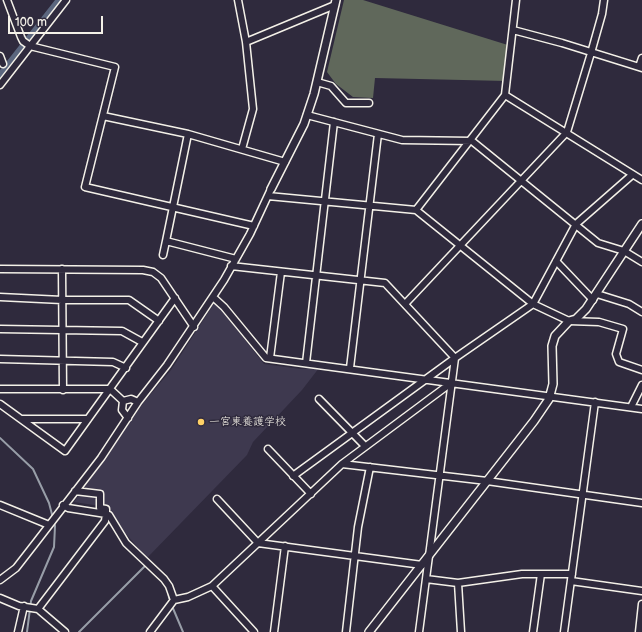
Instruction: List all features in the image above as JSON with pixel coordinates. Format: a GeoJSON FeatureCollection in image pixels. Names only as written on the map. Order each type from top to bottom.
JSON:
{"type":"FeatureCollection","features":[{"type":"Feature","properties":{"kind":"street"},"geometry":{"type":"LineString","coordinates":[[7,0],[21,37],[23,41],[30,46],[115,67],[85,187],[254,226]]}},
{"type":"Feature","properties":{"kind":"street"},"geometry":{"type":"LineString","coordinates":[[0,85],[66,0]]}},
{"type":"Feature","properties":{"kind":"street"},"geometry":{"type":"LineString","coordinates":[[238,0],[246,42],[253,109],[242,149]]}},
{"type":"Feature","properties":{"kind":"street"},"geometry":{"type":"LineString","coordinates":[[416,210],[506,95],[516,0]]}},
{"type":"Feature","properties":{"kind":"street"},"geometry":{"type":"LineString","coordinates":[[405,304],[566,132],[591,53],[602,14],[604,0]]}},
{"type":"Feature","properties":{"kind":"street"},"geometry":{"type":"LineString","coordinates":[[246,42],[335,2]]}},
{"type":"Feature","properties":{"kind":"street"},"geometry":{"type":"LineString","coordinates":[[0,587],[1,580],[16,568],[101,458],[138,402],[194,327],[232,266],[254,226],[307,115],[317,82],[335,2]]}},
{"type":"Feature","properties":{"kind":"street"},"geometry":{"type":"LineString","coordinates":[[513,30],[562,43],[641,68],[642,58]]}},
{"type":"Feature","properties":{"kind":"street"},"geometry":{"type":"LineString","coordinates":[[0,56],[3,64]]}},
{"type":"Feature","properties":{"kind":"street"},"geometry":{"type":"LineString","coordinates":[[317,82],[331,86],[346,103],[369,103]]}},
{"type":"Feature","properties":{"kind":"street"},"geometry":{"type":"LineString","coordinates":[[506,95],[642,180]]}},
{"type":"Feature","properties":{"kind":"street"},"geometry":{"type":"LineString","coordinates":[[307,115],[402,140],[472,140],[598,243],[624,251],[642,262]]}},
{"type":"Feature","properties":{"kind":"street"},"geometry":{"type":"LineString","coordinates":[[103,116],[188,134],[284,162]]}},
{"type":"Feature","properties":{"kind":"street"},"geometry":{"type":"LineString","coordinates":[[306,363],[334,122]]}},
{"type":"Feature","properties":{"kind":"street"},"geometry":{"type":"LineString","coordinates":[[163,255],[188,134]]}},
{"type":"Feature","properties":{"kind":"street"},"geometry":{"type":"LineString","coordinates":[[350,368],[378,134]]}},
{"type":"Feature","properties":{"kind":"street"},"geometry":{"type":"LineString","coordinates":[[293,476],[425,379],[533,304],[576,224],[632,175]]}},
{"type":"Feature","properties":{"kind":"street"},"geometry":{"type":"LineString","coordinates":[[270,192],[416,210],[533,304],[569,320],[599,322],[623,329],[616,354],[619,362],[642,370]]}},
{"type":"Feature","properties":{"kind":"street"},"geometry":{"type":"LineString","coordinates":[[369,632],[534,421],[550,397],[553,384],[552,346],[555,336],[569,320],[576,320],[595,297],[642,224]]}},
{"type":"Feature","properties":{"kind":"street"},"geometry":{"type":"LineString","coordinates":[[166,241],[236,259]]}},
{"type":"Feature","properties":{"kind":"street"},"geometry":{"type":"LineString","coordinates":[[556,260],[595,297],[629,304],[642,312]]}},
{"type":"Feature","properties":{"kind":"street"},"geometry":{"type":"LineString","coordinates":[[232,266],[385,283],[455,358],[419,632]]}},
{"type":"Feature","properties":{"kind":"street"},"geometry":{"type":"LineString","coordinates":[[0,269],[148,271],[161,278],[194,327]]}},
{"type":"Feature","properties":{"kind":"street"},"geometry":{"type":"LineString","coordinates":[[62,269],[63,390]]}},
{"type":"Feature","properties":{"kind":"street"},"geometry":{"type":"LineString","coordinates":[[270,358],[281,272]]}},
{"type":"Feature","properties":{"kind":"street"},"geometry":{"type":"LineString","coordinates":[[0,297],[62,300],[129,300],[159,321]]}},
{"type":"Feature","properties":{"kind":"street"},"geometry":{"type":"LineString","coordinates":[[213,297],[224,307],[266,358],[350,368],[642,409]]}},
{"type":"Feature","properties":{"kind":"street"},"geometry":{"type":"LineString","coordinates":[[0,404],[65,451],[175,298]]}},
{"type":"Feature","properties":{"kind":"street"},"geometry":{"type":"LineString","coordinates":[[0,329],[122,331],[142,342]]}},
{"type":"Feature","properties":{"kind":"street"},"geometry":{"type":"LineString","coordinates":[[0,359],[113,362],[126,368]]}},
{"type":"Feature","properties":{"kind":"street"},"geometry":{"type":"LineString","coordinates":[[150,632],[174,600],[188,597],[212,586],[342,464],[452,383]]}},
{"type":"Feature","properties":{"kind":"street"},"geometry":{"type":"LineString","coordinates":[[631,407],[642,385]]}},
{"type":"Feature","properties":{"kind":"street"},"geometry":{"type":"LineString","coordinates":[[0,389],[110,389],[123,401]]}},
{"type":"Feature","properties":{"kind":"street"},"geometry":{"type":"LineString","coordinates":[[123,401],[131,399],[138,402]]}},
{"type":"Feature","properties":{"kind":"street"},"geometry":{"type":"LineString","coordinates":[[319,399],[365,446]]}},
{"type":"Feature","properties":{"kind":"street"},"geometry":{"type":"LineString","coordinates":[[123,401],[122,410],[128,418]]}},
{"type":"Feature","properties":{"kind":"street"},"geometry":{"type":"LineString","coordinates":[[564,632],[596,402]]}},
{"type":"Feature","properties":{"kind":"street"},"geometry":{"type":"LineString","coordinates":[[21,419],[88,419]]}},
{"type":"Feature","properties":{"kind":"street"},"geometry":{"type":"LineString","coordinates":[[268,449],[311,494]]}},
{"type":"Feature","properties":{"kind":"street"},"geometry":{"type":"LineString","coordinates":[[342,464],[583,494],[642,503]]}},
{"type":"Feature","properties":{"kind":"street"},"geometry":{"type":"LineString","coordinates":[[346,632],[356,556],[358,527],[370,467]]}},
{"type":"Feature","properties":{"kind":"street"},"geometry":{"type":"LineString","coordinates":[[36,608],[105,521],[106,509],[100,508],[100,494],[75,491]]}},
{"type":"Feature","properties":{"kind":"street"},"geometry":{"type":"LineString","coordinates":[[217,499],[258,543],[422,565]]}},
{"type":"Feature","properties":{"kind":"street"},"geometry":{"type":"LineString","coordinates":[[0,505],[50,524]]}},
{"type":"Feature","properties":{"kind":"street"},"geometry":{"type":"LineString","coordinates":[[63,506],[109,515],[126,544],[164,579],[169,586],[174,600]]}},
{"type":"Feature","properties":{"kind":"street"},"geometry":{"type":"LineString","coordinates":[[274,632],[285,546]]}},
{"type":"Feature","properties":{"kind":"street"},"geometry":{"type":"LineString","coordinates":[[426,579],[458,583],[522,574],[572,574]]}},
{"type":"Feature","properties":{"kind":"street"},"geometry":{"type":"LineString","coordinates":[[533,632],[541,574]]}},
{"type":"Feature","properties":{"kind":"street"},"geometry":{"type":"LineString","coordinates":[[571,581],[642,591]]}},
{"type":"Feature","properties":{"kind":"street"},"geometry":{"type":"LineString","coordinates":[[458,583],[461,632]]}},
{"type":"Feature","properties":{"kind":"street"},"geometry":{"type":"LineString","coordinates":[[212,586],[255,632]]}},
{"type":"Feature","properties":{"kind":"street"},"geometry":{"type":"LineString","coordinates":[[0,598],[19,606],[36,608],[65,632]]}},
{"type":"Feature","properties":{"kind":"street"},"geometry":{"type":"LineString","coordinates":[[639,632],[642,604]]}},
{"type":"Feature","properties":{"kind":"street"},"geometry":{"type":"LineString","coordinates":[[18,632],[25,606]]}},
{"type":"Feature","properties":{"kind":"shaded area","name":"一宮東養護学校"},"geometry":{"type":"Polygon","coordinates":[[[215,302],[264,364],[301,369],[319,368],[302,390],[253,442],[247,455],[147,558],[113,519],[107,507],[74,502],[144,402],[171,370],[215,302]]]}},
{"type":"Feature","properties":{"kind":"green space"},"geometry":{"type":"Polygon","coordinates":[[[344,0],[363,0],[511,46],[512,49],[505,64],[507,81],[375,78],[373,98],[353,97],[336,84],[327,72],[344,0]]]}},
{"type":"Feature","properties":{"kind":"waterway"},"geometry":{"type":"LineString","coordinates":[[0,79],[62,0]]}},
{"type":"Feature","properties":{"kind":"waterway"},"geometry":{"type":"LineString","coordinates":[[0,438],[33,469],[49,503],[55,526],[54,547],[31,601],[27,632]]}},
{"type":"Feature","properties":{"kind":"waterway"},"geometry":{"type":"LineString","coordinates":[[79,632],[146,565]]}},
{"type":"Feature","properties":{"kind":"waterway"},"geometry":{"type":"LineString","coordinates":[[168,590],[169,598]]}},
{"type":"Feature","properties":{"kind":"waterway"},"geometry":{"type":"LineString","coordinates":[[172,606],[183,632]]}},
{"type":"Feature","properties":{"kind":"place","name":"一宮東養護学校"},"geometry":{"type":"Point","coordinates":[201,422]}}]}
